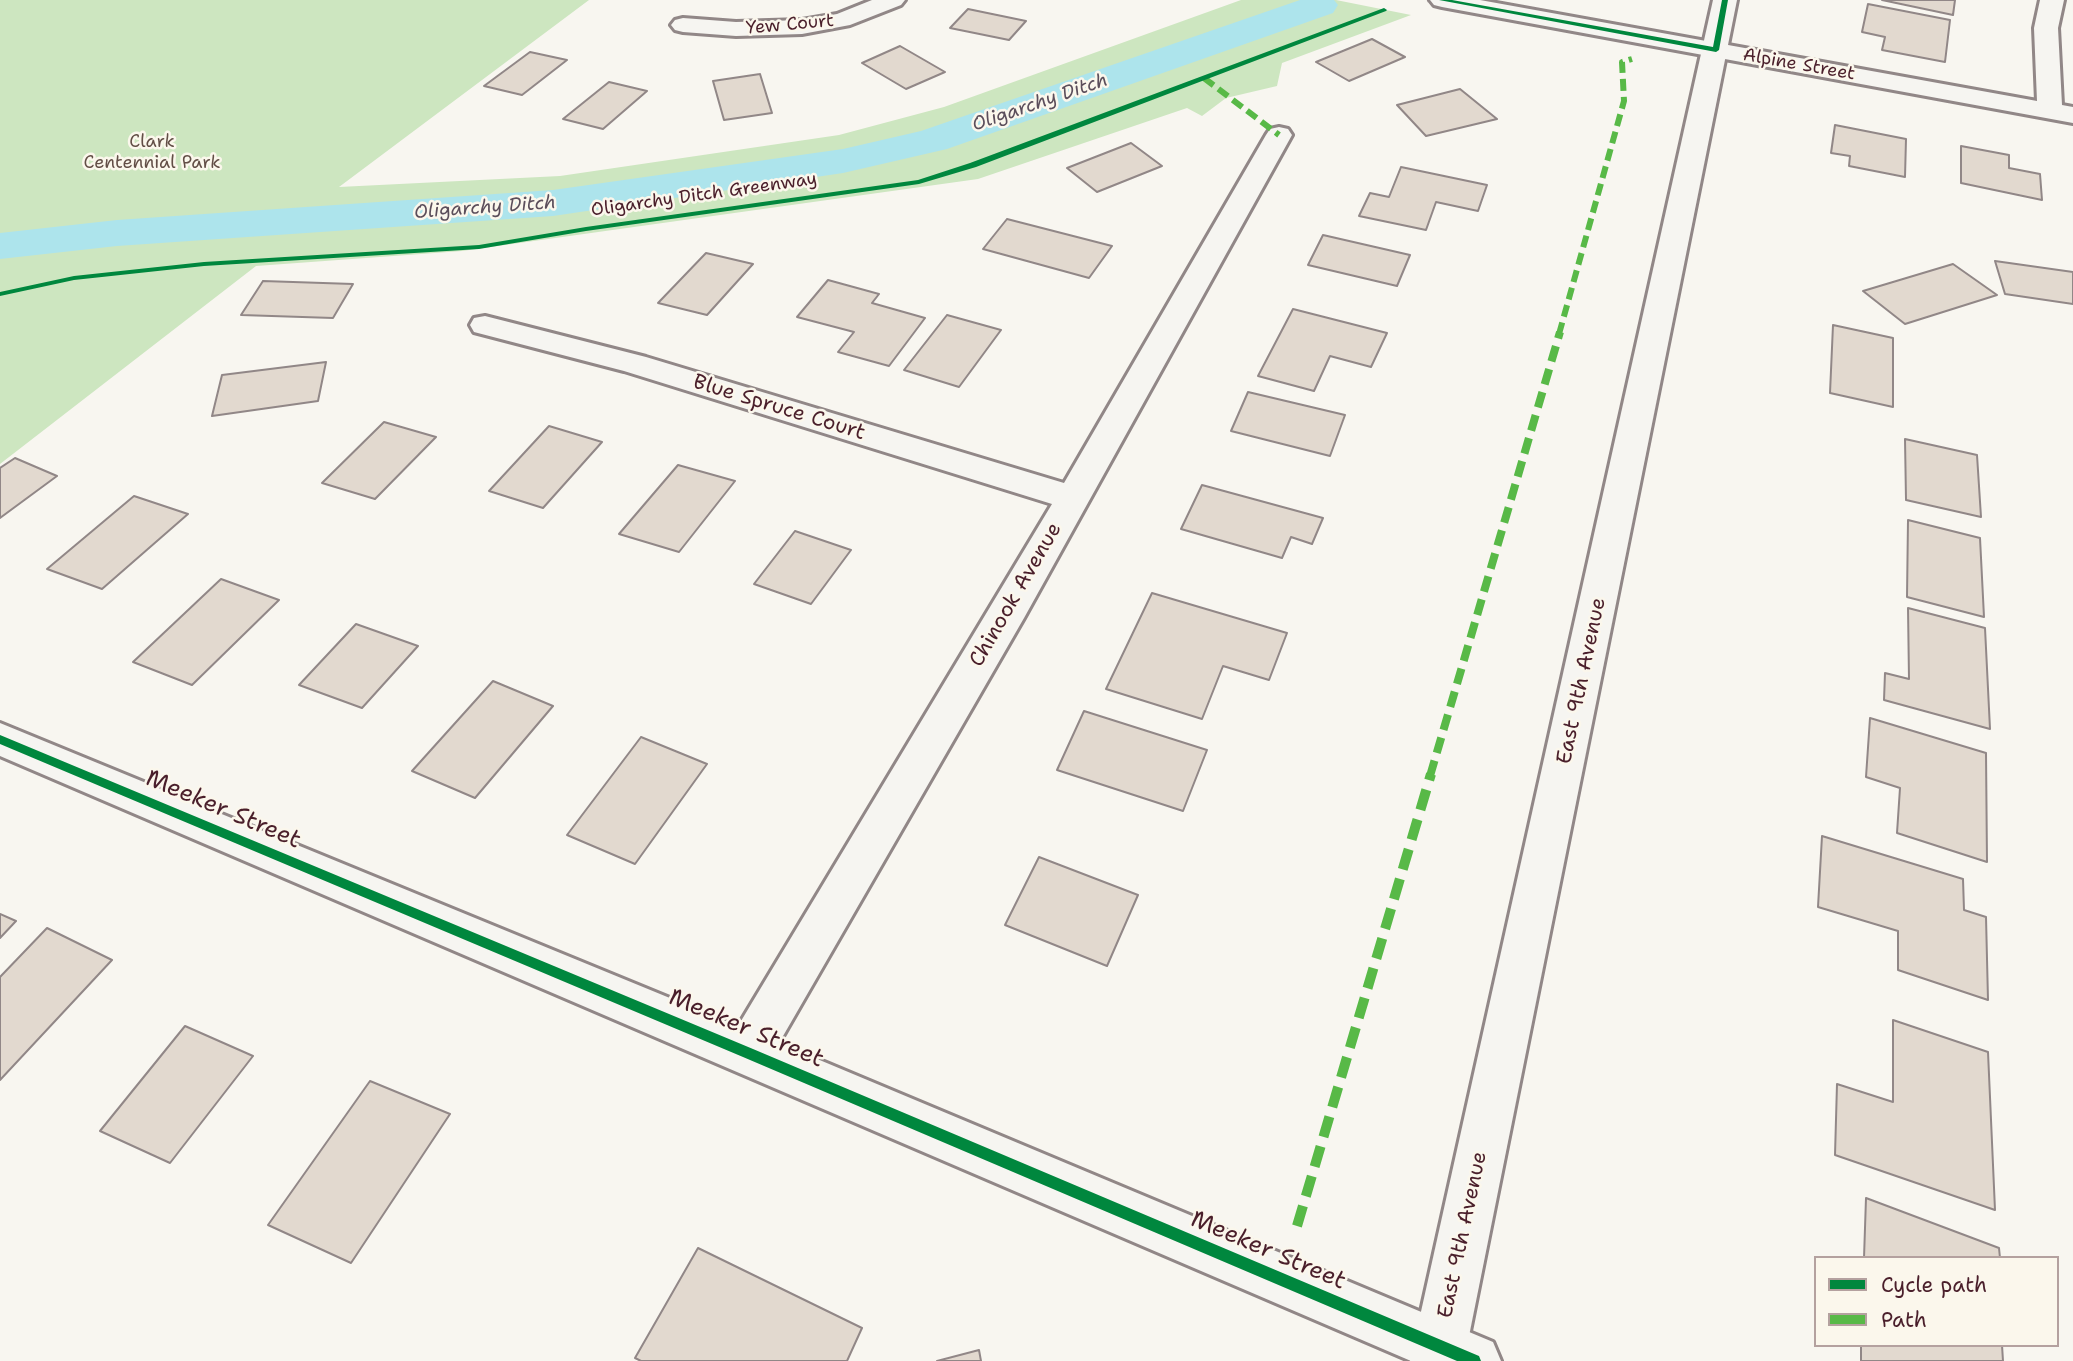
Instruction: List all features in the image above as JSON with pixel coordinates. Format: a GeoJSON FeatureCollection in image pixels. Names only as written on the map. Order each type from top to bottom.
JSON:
{"type":"FeatureCollection","features":[{"type":"Feature","properties":{"kind":"street","name":"Yew Court"},"geometry":{"type":"LineString","coordinates":[[683,24],[736,29],[802,27],[842,20],[893,0]]}},
{"type":"Feature","properties":{"kind":"street","name":"Alpine Street"},"geometry":{"type":"LineString","coordinates":[[1442,0],[2062,113]]}},
{"type":"Feature","properties":{"kind":"street","name":"East 9th Avenue"},"geometry":{"type":"LineString","coordinates":[[1450,1356],[1725,0]]}},
{"type":"Feature","properties":{"kind":"street"},"geometry":{"type":"LineString","coordinates":[[2052,0],[2046,28],[2062,113]]}},
{"type":"Feature","properties":{"kind":"street","name":"Chinook Avenue"},"geometry":{"type":"LineString","coordinates":[[748,1053],[1011,608],[1279,135]]}},
{"type":"Feature","properties":{"kind":"street","name":"Blue Spruce Court"},"geometry":{"type":"LineString","coordinates":[[485,325],[635,364],[1072,498]]}},
{"type":"Feature","properties":{"kind":"street","name":"Meeker Street"},"geometry":{"type":"LineString","coordinates":[[0,739],[748,1053],[1450,1356]]}},
{"type":"Feature","properties":{"kind":"green space","name":"Clark Centennial Park"},"geometry":{"type":"Polygon","coordinates":[[[0,0],[589,0],[339,187],[560,176],[839,135],[944,107],[1241,0],[1336,0],[1411,15],[1282,63],[1277,86],[1226,98],[1202,116],[1187,108],[978,179],[462,251],[256,266],[0,464],[0,0]]]}},
{"type":"Feature","properties":{"kind":"building"},"geometry":{"type":"Polygon","coordinates":[[[1882,0],[1955,0],[1953,15],[1882,0]]]}},
{"type":"Feature","properties":{"kind":"building"},"geometry":{"type":"Polygon","coordinates":[[[1868,4],[1950,20],[1945,62],[1882,50],[1885,37],[1862,32],[1868,4]]]}},
{"type":"Feature","properties":{"kind":"building"},"geometry":{"type":"Polygon","coordinates":[[[968,9],[1026,21],[1009,40],[950,28],[968,9]]]}},
{"type":"Feature","properties":{"kind":"building"},"geometry":{"type":"Polygon","coordinates":[[[1372,39],[1405,57],[1349,81],[1316,62],[1372,39]]]}},
{"type":"Feature","properties":{"kind":"building"},"geometry":{"type":"Polygon","coordinates":[[[900,46],[945,72],[906,89],[862,63],[900,46]]]}},
{"type":"Feature","properties":{"kind":"building"},"geometry":{"type":"Polygon","coordinates":[[[530,52],[567,60],[522,95],[484,86],[530,52]]]}},
{"type":"Feature","properties":{"kind":"building"},"geometry":{"type":"Polygon","coordinates":[[[760,74],[772,113],[724,120],[713,81],[760,74]]]}},
{"type":"Feature","properties":{"kind":"building"},"geometry":{"type":"Polygon","coordinates":[[[609,82],[647,91],[603,129],[563,119],[609,82]]]}},
{"type":"Feature","properties":{"kind":"building"},"geometry":{"type":"Polygon","coordinates":[[[1460,89],[1497,119],[1426,136],[1397,105],[1460,89]]]}},
{"type":"Feature","properties":{"kind":"building"},"geometry":{"type":"Polygon","coordinates":[[[1835,125],[1906,139],[1905,177],[1849,166],[1850,156],[1831,153],[1835,125]]]}},
{"type":"Feature","properties":{"kind":"building"},"geometry":{"type":"Polygon","coordinates":[[[1131,143],[1162,166],[1097,192],[1067,168],[1131,143]]]}},
{"type":"Feature","properties":{"kind":"building"},"geometry":{"type":"Polygon","coordinates":[[[1961,146],[2009,155],[2009,168],[2040,174],[2042,200],[1961,183],[1961,146]]]}},
{"type":"Feature","properties":{"kind":"building"},"geometry":{"type":"Polygon","coordinates":[[[1401,167],[1487,185],[1478,211],[1436,202],[1426,230],[1359,216],[1370,193],[1389,197],[1401,167]]]}},
{"type":"Feature","properties":{"kind":"building"},"geometry":{"type":"Polygon","coordinates":[[[1007,219],[1112,246],[1089,278],[983,249],[1007,219]]]}},
{"type":"Feature","properties":{"kind":"building"},"geometry":{"type":"Polygon","coordinates":[[[1323,235],[1410,255],[1397,286],[1308,265],[1323,235]]]}},
{"type":"Feature","properties":{"kind":"building"},"geometry":{"type":"Polygon","coordinates":[[[706,253],[753,264],[707,315],[658,303],[706,253]]]}},
{"type":"Feature","properties":{"kind":"building"},"geometry":{"type":"Polygon","coordinates":[[[1995,261],[2073,272],[2073,304],[2005,294],[1995,261]]]}},
{"type":"Feature","properties":{"kind":"building"},"geometry":{"type":"Polygon","coordinates":[[[1953,264],[1997,295],[1905,324],[1863,291],[1953,264]]]}},
{"type":"Feature","properties":{"kind":"building"},"geometry":{"type":"Polygon","coordinates":[[[828,280],[879,294],[872,303],[925,318],[889,366],[838,352],[854,332],[797,317],[828,280]]]}},
{"type":"Feature","properties":{"kind":"building"},"geometry":{"type":"Polygon","coordinates":[[[263,281],[353,284],[333,318],[241,315],[263,281]]]}},
{"type":"Feature","properties":{"kind":"building"},"geometry":{"type":"Polygon","coordinates":[[[1293,309],[1387,333],[1371,367],[1330,356],[1314,391],[1258,376],[1293,309]]]}},
{"type":"Feature","properties":{"kind":"building"},"geometry":{"type":"Polygon","coordinates":[[[947,315],[1001,330],[959,387],[904,370],[947,315]]]}},
{"type":"Feature","properties":{"kind":"building"},"geometry":{"type":"Polygon","coordinates":[[[1833,325],[1893,338],[1893,407],[1830,393],[1833,325]]]}},
{"type":"Feature","properties":{"kind":"building"},"geometry":{"type":"Polygon","coordinates":[[[326,362],[318,401],[212,416],[222,375],[326,362]]]}},
{"type":"Feature","properties":{"kind":"building"},"geometry":{"type":"Polygon","coordinates":[[[1248,392],[1345,415],[1330,456],[1231,431],[1248,392]]]}},
{"type":"Feature","properties":{"kind":"building"},"geometry":{"type":"Polygon","coordinates":[[[384,422],[436,437],[375,499],[322,483],[384,422]]]}},
{"type":"Feature","properties":{"kind":"building"},"geometry":{"type":"Polygon","coordinates":[[[549,426],[602,442],[543,508],[489,491],[549,426]]]}},
{"type":"Feature","properties":{"kind":"building"},"geometry":{"type":"Polygon","coordinates":[[[1905,439],[1977,455],[1981,517],[1906,500],[1905,439]]]}},
{"type":"Feature","properties":{"kind":"building"},"geometry":{"type":"Polygon","coordinates":[[[15,458],[57,476],[0,518],[0,468],[15,458]]]}},
{"type":"Feature","properties":{"kind":"building"},"geometry":{"type":"Polygon","coordinates":[[[678,465],[735,481],[679,552],[619,534],[678,465]]]}},
{"type":"Feature","properties":{"kind":"building"},"geometry":{"type":"Polygon","coordinates":[[[1202,485],[1323,518],[1312,544],[1291,537],[1282,558],[1181,529],[1202,485]]]}},
{"type":"Feature","properties":{"kind":"building"},"geometry":{"type":"Polygon","coordinates":[[[134,496],[188,514],[102,589],[47,569],[134,496]]]}},
{"type":"Feature","properties":{"kind":"building"},"geometry":{"type":"Polygon","coordinates":[[[1908,520],[1980,538],[1984,617],[1907,597],[1908,520]]]}},
{"type":"Feature","properties":{"kind":"building"},"geometry":{"type":"Polygon","coordinates":[[[795,531],[851,550],[811,604],[754,584],[795,531]]]}},
{"type":"Feature","properties":{"kind":"building"},"geometry":{"type":"Polygon","coordinates":[[[221,579],[279,600],[192,685],[133,662],[221,579]]]}},
{"type":"Feature","properties":{"kind":"building"},"geometry":{"type":"Polygon","coordinates":[[[1152,593],[1287,633],[1269,680],[1223,666],[1202,719],[1106,689],[1152,593]]]}},
{"type":"Feature","properties":{"kind":"building"},"geometry":{"type":"Polygon","coordinates":[[[1908,608],[1985,628],[1990,729],[1884,700],[1885,673],[1909,679],[1908,608]]]}},
{"type":"Feature","properties":{"kind":"building"},"geometry":{"type":"Polygon","coordinates":[[[356,624],[418,646],[362,708],[299,685],[356,624]]]}},
{"type":"Feature","properties":{"kind":"building"},"geometry":{"type":"Polygon","coordinates":[[[493,681],[553,706],[475,798],[412,771],[493,681]]]}},
{"type":"Feature","properties":{"kind":"building"},"geometry":{"type":"Polygon","coordinates":[[[1084,711],[1207,750],[1183,811],[1057,770],[1084,711]]]}},
{"type":"Feature","properties":{"kind":"building"},"geometry":{"type":"Polygon","coordinates":[[[1870,718],[1986,753],[1987,862],[1897,833],[1900,788],[1866,777],[1870,718]]]}},
{"type":"Feature","properties":{"kind":"building"},"geometry":{"type":"Polygon","coordinates":[[[641,737],[707,764],[635,864],[567,835],[641,737]]]}},
{"type":"Feature","properties":{"kind":"building"},"geometry":{"type":"Polygon","coordinates":[[[1822,836],[1963,879],[1964,910],[1986,917],[1988,1000],[1898,970],[1898,931],[1818,907],[1822,836]]]}},
{"type":"Feature","properties":{"kind":"building"},"geometry":{"type":"Polygon","coordinates":[[[1039,857],[1138,895],[1107,966],[1005,925],[1039,857]]]}},
{"type":"Feature","properties":{"kind":"building"},"geometry":{"type":"Polygon","coordinates":[[[0,914],[16,921],[0,938],[0,914]]]}},
{"type":"Feature","properties":{"kind":"building"},"geometry":{"type":"Polygon","coordinates":[[[47,928],[112,960],[0,1080],[0,977],[47,928]]]}},
{"type":"Feature","properties":{"kind":"building"},"geometry":{"type":"Polygon","coordinates":[[[1893,1020],[1988,1052],[1995,1210],[1835,1155],[1837,1084],[1893,1102],[1893,1020]]]}},
{"type":"Feature","properties":{"kind":"building"},"geometry":{"type":"Polygon","coordinates":[[[185,1026],[253,1056],[170,1163],[100,1131],[185,1026]]]}},
{"type":"Feature","properties":{"kind":"building"},"geometry":{"type":"Polygon","coordinates":[[[370,1081],[450,1114],[351,1263],[268,1225],[370,1081]]]}},
{"type":"Feature","properties":{"kind":"building"},"geometry":{"type":"Polygon","coordinates":[[[1866,1198],[1999,1248],[2000,1256],[1864,1256],[1866,1198]]]}},
{"type":"Feature","properties":{"kind":"building"},"geometry":{"type":"Polygon","coordinates":[[[698,1248],[862,1328],[847,1361],[641,1361],[635,1358],[698,1248]]]}},
{"type":"Feature","properties":{"kind":"building"},"geometry":{"type":"Polygon","coordinates":[[[1861,1347],[2002,1347],[2003,1361],[1861,1361],[1861,1347]]]}},
{"type":"Feature","properties":{"kind":"building"},"geometry":{"type":"Polygon","coordinates":[[[979,1350],[981,1361],[937,1361],[979,1350]]]}},
{"type":"Feature","properties":{"kind":"waterway","name":"Oligarchy Ditch"},"geometry":{"type":"LineString","coordinates":[[0,246],[117,233],[553,203],[843,161],[933,140],[1320,5]]}},
{"type":"Feature","properties":{"kind":"marked path"},"geometry":{"type":"LineString","coordinates":[[1297,1226],[1531,435],[1624,101],[1622,62],[1632,59]]}},
{"type":"Feature","properties":{"kind":"marked path"},"geometry":{"type":"LineString","coordinates":[[1204,78],[1279,135]]}},
{"type":"Feature","properties":{"kind":"cycle path"},"geometry":{"type":"LineString","coordinates":[[1442,0],[1716,50],[1725,0]]}},
{"type":"Feature","properties":{"kind":"cycle path","name":"Oligarchy Ditch Greenway"},"geometry":{"type":"LineString","coordinates":[[0,294],[74,278],[204,264],[479,247],[586,229],[919,182],[973,165],[1384,10]]}},
{"type":"Feature","properties":{"kind":"cycle path"},"geometry":{"type":"LineString","coordinates":[[0,739],[1474,1361]]}}]}
